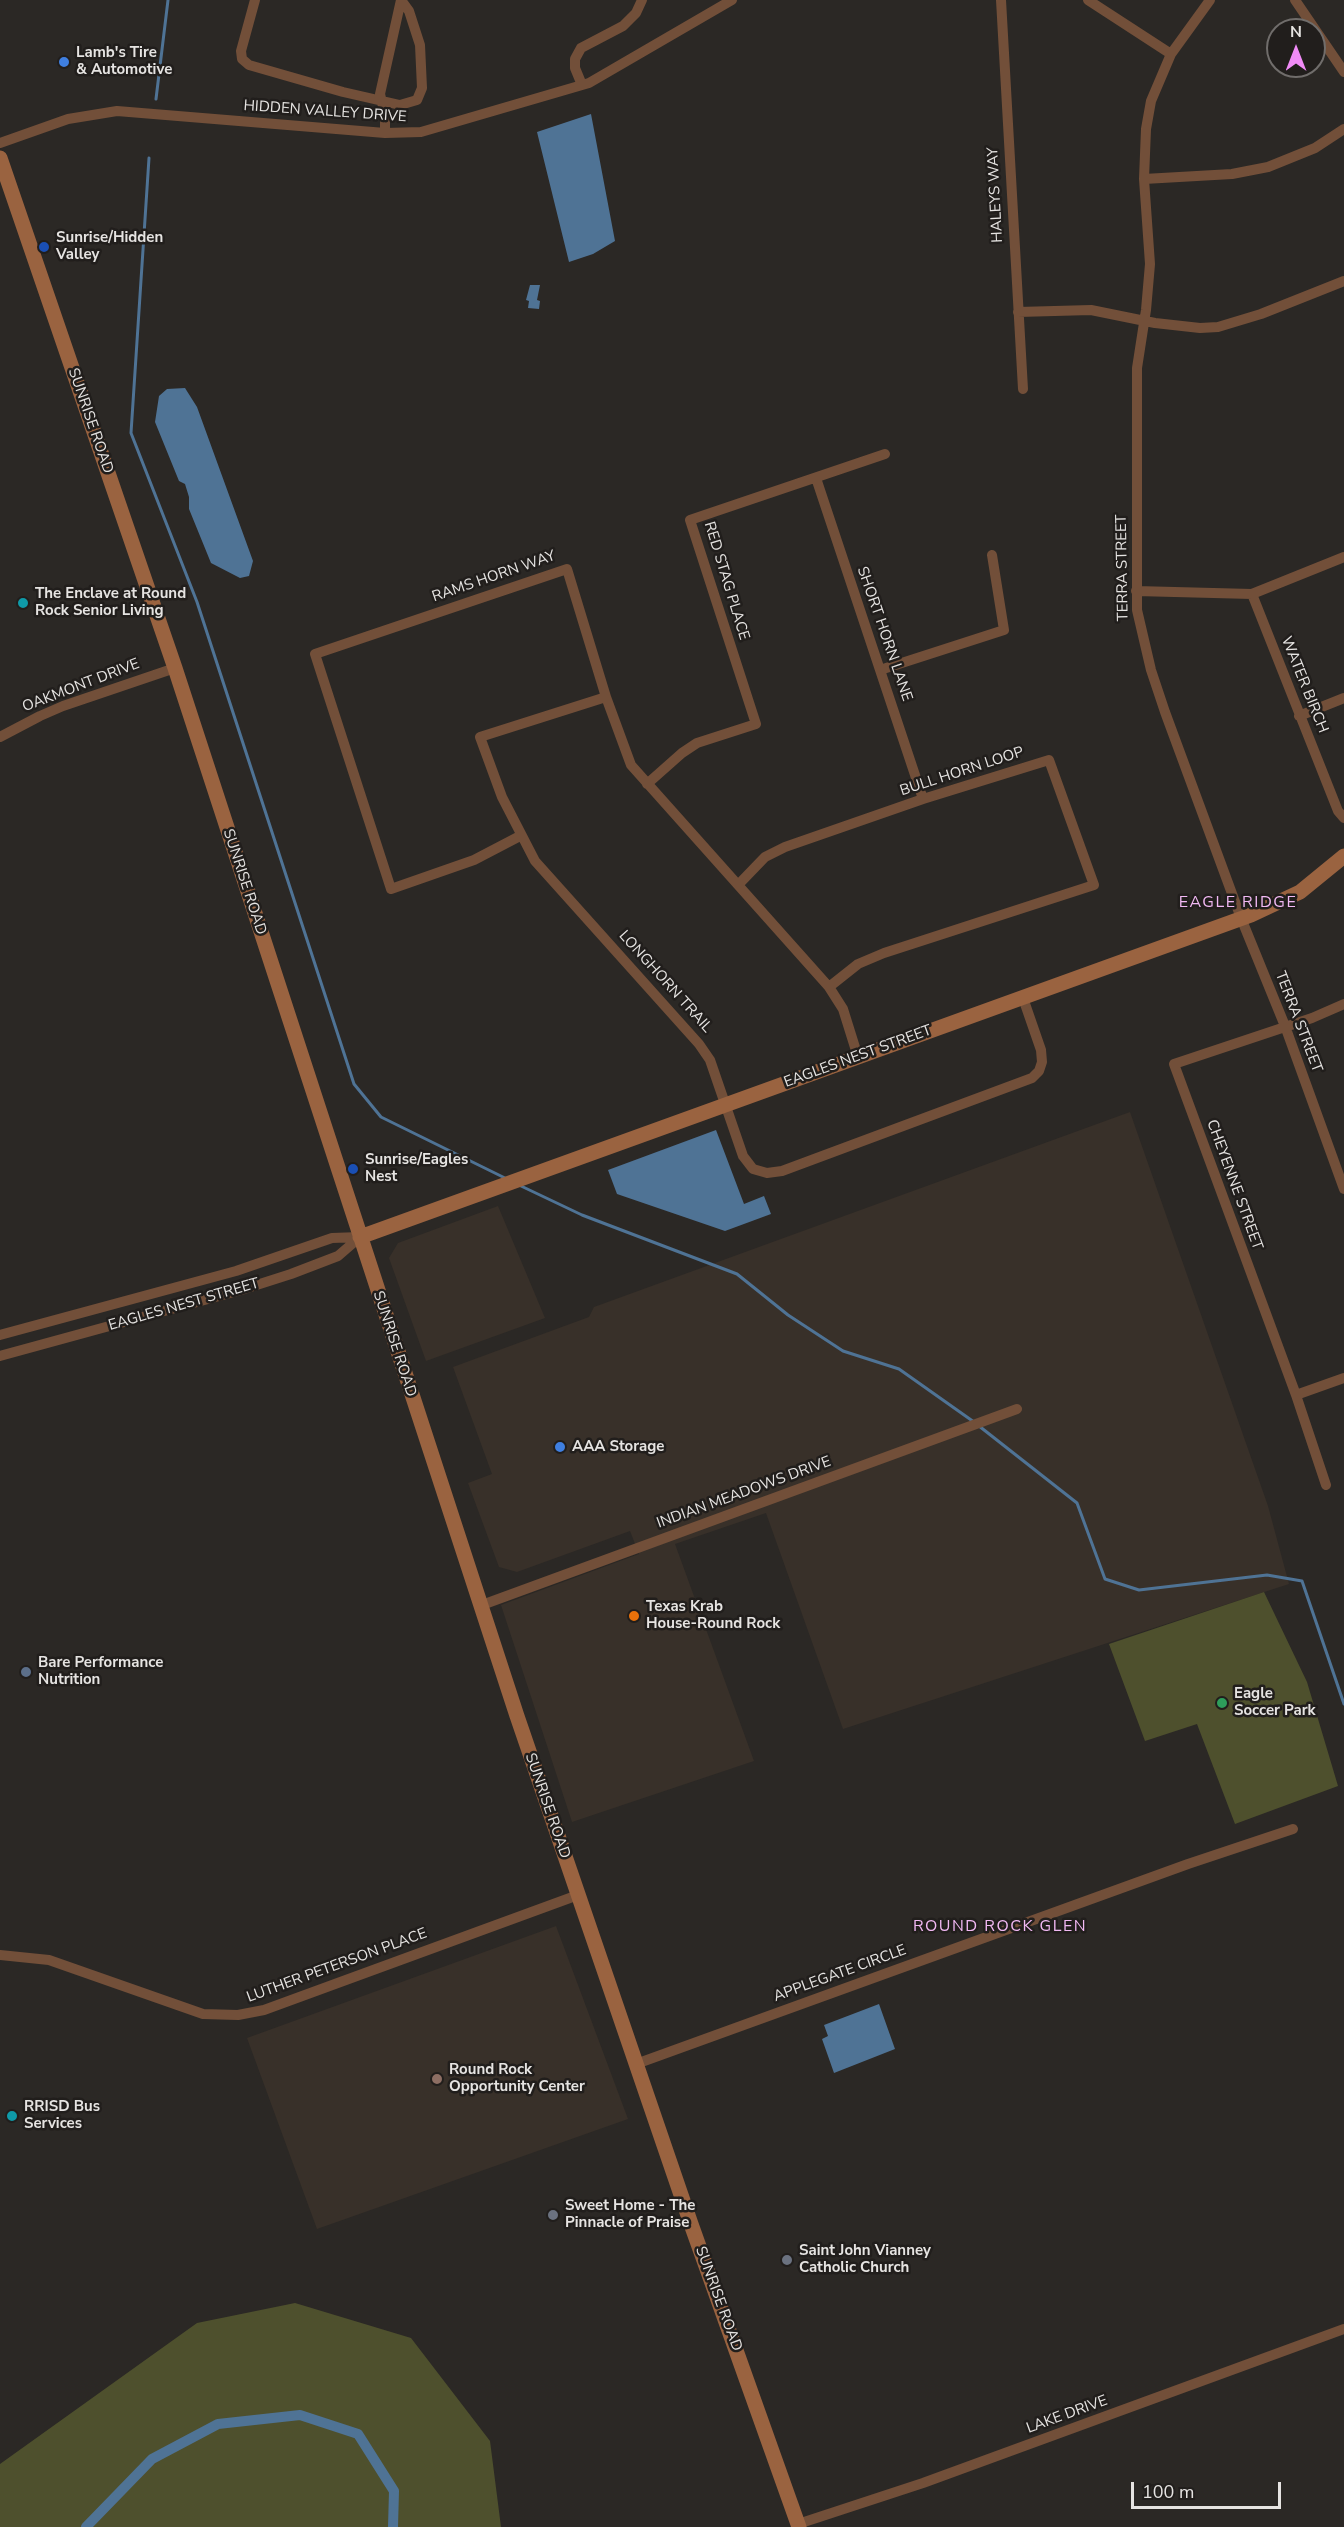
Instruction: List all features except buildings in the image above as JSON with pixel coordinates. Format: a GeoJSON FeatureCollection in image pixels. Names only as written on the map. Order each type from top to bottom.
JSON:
{"type":"FeatureCollection","features":[{"type":"Feature","properties":{"kind":"main road","name":"SUNRISE ROAD"},"geometry":{"type":"LineString","coordinates":[[0,158],[175,668],[517,1716],[636,2064],[799,2526]]}},
{"type":"Feature","properties":{"kind":"main road","name":"EAGLES NEST STREET"},"geometry":{"type":"LineString","coordinates":[[360,1237],[726,1106],[1285,901],[1300,892],[1344,856]]}},
{"type":"Feature","properties":{"kind":"street"},"geometry":{"type":"LineString","coordinates":[[255,0],[241,51],[245,63],[322,86],[408,105],[420,96],[420,45],[409,11],[401,0]]}},
{"type":"Feature","properties":{"kind":"street"},"geometry":{"type":"LineString","coordinates":[[385,133],[385,116],[380,94],[401,0]]}},
{"type":"Feature","properties":{"kind":"street"},"geometry":{"type":"LineString","coordinates":[[582,85],[575,68],[575,59],[581,48],[623,26],[636,13],[642,0]]}},
{"type":"Feature","properties":{"kind":"street","name":"HIDDEN VALLEY DRIVE"},"geometry":{"type":"LineString","coordinates":[[0,143],[68,119],[117,111],[385,133],[420,132],[582,85],[627,62],[732,0]]}},
{"type":"Feature","properties":{"kind":"street","name":"HALEYS WAY"},"geometry":{"type":"LineString","coordinates":[[1001,0],[1023,389]]}},
{"type":"Feature","properties":{"kind":"street"},"geometry":{"type":"LineString","coordinates":[[1088,0],[1171,54]]}},
{"type":"Feature","properties":{"kind":"street","name":"TERRA STREET"},"geometry":{"type":"LineString","coordinates":[[1210,0],[1171,54],[1151,101],[1146,129],[1144,179],[1150,264],[1137,368],[1136,591],[1139,626],[1151,670],[1241,918],[1285,1026],[1344,1189]]}},
{"type":"Feature","properties":{"kind":"street"},"geometry":{"type":"LineString","coordinates":[[1295,0],[1344,72]]}},
{"type":"Feature","properties":{"kind":"street"},"geometry":{"type":"LineString","coordinates":[[1144,179],[1251,171],[1287,161],[1315,148],[1344,129]]}},
{"type":"Feature","properties":{"kind":"street"},"geometry":{"type":"LineString","coordinates":[[1018,312],[1091,310],[1181,327],[1218,327],[1261,314],[1344,281]]}},
{"type":"Feature","properties":{"kind":"street","name":"RED STAG PLACE"},"geometry":{"type":"LineString","coordinates":[[647,784],[697,743],[756,724],[690,520],[885,454]]}},
{"type":"Feature","properties":{"kind":"street","name":"SHORT HORN LANE"},"geometry":{"type":"LineString","coordinates":[[816,478],[924,799]]}},
{"type":"Feature","properties":{"kind":"street"},"geometry":{"type":"LineString","coordinates":[[880,670],[1004,630],[992,555]]}},
{"type":"Feature","properties":{"kind":"street"},"geometry":{"type":"LineString","coordinates":[[1136,591],[1252,594],[1344,557]]}},
{"type":"Feature","properties":{"kind":"street","name":"RAMS HORN WAY"},"geometry":{"type":"LineString","coordinates":[[520,836],[474,860],[391,889],[315,654],[567,568],[606,697],[630,765],[829,987],[843,1009],[858,1057]]}},
{"type":"Feature","properties":{"kind":"street","name":"WATER BIRCH"},"geometry":{"type":"LineString","coordinates":[[1252,594],[1338,811],[1344,818]]}},
{"type":"Feature","properties":{"kind":"street","name":"OAKMONT DRIVE"},"geometry":{"type":"LineString","coordinates":[[0,737],[63,706],[175,668]]}},
{"type":"Feature","properties":{"kind":"street","name":"LONGHORN TRAIL"},"geometry":{"type":"LineString","coordinates":[[606,697],[480,737],[502,797],[520,836],[535,861],[688,1028],[710,1060],[743,1156],[748,1164],[761,1173],[782,1171],[1032,1078],[1039,1071],[1042,1062],[1041,1050],[1023,998]]}},
{"type":"Feature","properties":{"kind":"street"},"geometry":{"type":"LineString","coordinates":[[1299,716],[1344,698]]}},
{"type":"Feature","properties":{"kind":"street","name":"BULL HORN LOOP"},"geometry":{"type":"LineString","coordinates":[[738,885],[765,857],[785,847],[924,799],[1049,760],[1094,885],[884,953],[858,964],[829,987]]}},
{"type":"Feature","properties":{"kind":"street","name":"CHEYENNE STREET"},"geometry":{"type":"LineString","coordinates":[[1326,1485],[1296,1395],[1174,1064],[1324,1014],[1344,1004]]}},
{"type":"Feature","properties":{"kind":"street","name":"EAGLES NEST STREET"},"geometry":{"type":"LineString","coordinates":[[0,1335],[236,1271],[332,1238],[360,1237]]}},
{"type":"Feature","properties":{"kind":"street","name":"EAGLES NEST STREET"},"geometry":{"type":"LineString","coordinates":[[0,1356],[281,1277],[338,1256],[360,1237]]}},
{"type":"Feature","properties":{"kind":"street"},"geometry":{"type":"LineString","coordinates":[[1296,1395],[1344,1378]]}},
{"type":"Feature","properties":{"kind":"street","name":"INDIAN MEADOWS DRIVE"},"geometry":{"type":"LineString","coordinates":[[482,1605],[1017,1409]]}},
{"type":"Feature","properties":{"kind":"street","name":"APPLEGATE CIRCLE"},"geometry":{"type":"LineString","coordinates":[[636,2064],[1188,1864],[1293,1829]]}},
{"type":"Feature","properties":{"kind":"street","name":"LUTHER PETERSON PLACE"},"geometry":{"type":"LineString","coordinates":[[0,1955],[49,1960],[203,2014],[238,2015],[264,2010],[578,1895]]}},
{"type":"Feature","properties":{"kind":"street","name":"LAKE DRIVE"},"geometry":{"type":"LineString","coordinates":[[799,2526],[923,2484],[1344,2330]]}},
{"type":"Feature","properties":{"kind":"shaded area"},"geometry":{"type":"Polygon","coordinates":[[[1130,1112],[1268,1506],[1289,1584],[843,1729],[766,1513],[675,1544],[754,1761],[572,1822],[501,1605],[639,1554],[630,1531],[517,1572],[499,1567],[468,1483],[492,1474],[453,1367],[589,1317],[594,1307],[1130,1112]]]}},
{"type":"Feature","properties":{"kind":"shaded area"},"geometry":{"type":"Polygon","coordinates":[[[498,1206],[545,1318],[426,1361],[389,1258],[398,1243],[498,1206]]]}},
{"type":"Feature","properties":{"kind":"shaded area","name":"Round Rock Opportunity Center"},"geometry":{"type":"Polygon","coordinates":[[[556,1926],[628,2119],[317,2229],[247,2038],[556,1926]]]}},
{"type":"Feature","properties":{"kind":"green space","name":"Eagle Soccer Park"},"geometry":{"type":"Polygon","coordinates":[[[1264,1592],[1307,1682],[1338,1786],[1235,1824],[1197,1724],[1145,1741],[1109,1644],[1264,1592]]]}},
{"type":"Feature","properties":{"kind":"green space"},"geometry":{"type":"Polygon","coordinates":[[[295,2303],[411,2338],[490,2441],[501,2527],[0,2527],[0,2464],[197,2323],[295,2303]]]}},
{"type":"Feature","properties":{"kind":"water"},"geometry":{"type":"Polygon","coordinates":[[[591,114],[615,241],[593,254],[569,262],[537,132],[591,114]]]}},
{"type":"Feature","properties":{"kind":"water"},"geometry":{"type":"Polygon","coordinates":[[[530,285],[540,285],[537,300],[540,301],[539,309],[528,308],[529,301],[526,300],[530,285]]]}},
{"type":"Feature","properties":{"kind":"water"},"geometry":{"type":"Polygon","coordinates":[[[185,388],[197,407],[253,561],[249,576],[240,578],[211,563],[189,509],[189,497],[185,484],[179,481],[155,422],[159,396],[167,389],[185,388]]]}},
{"type":"Feature","properties":{"kind":"water"},"geometry":{"type":"Polygon","coordinates":[[[716,1130],[744,1204],[764,1196],[771,1214],[725,1231],[617,1194],[608,1170],[716,1130]]]}},
{"type":"Feature","properties":{"kind":"water"},"geometry":{"type":"Polygon","coordinates":[[[879,2004],[895,2049],[834,2073],[822,2039],[828,2036],[824,2025],[879,2004]]]}},
{"type":"Feature","properties":{"kind":"waterway"},"geometry":{"type":"LineString","coordinates":[[156,99],[168,0]]}},
{"type":"Feature","properties":{"kind":"waterway"},"geometry":{"type":"LineString","coordinates":[[149,158],[131,433],[197,602],[354,1084],[381,1117],[507,1179]]}},
{"type":"Feature","properties":{"kind":"waterway"},"geometry":{"type":"LineString","coordinates":[[521,1186],[582,1215],[737,1274],[788,1315],[843,1351],[899,1369],[974,1422]]}},
{"type":"Feature","properties":{"kind":"waterway"},"geometry":{"type":"LineString","coordinates":[[979,1426],[1077,1503],[1105,1579],[1139,1590],[1267,1575],[1302,1581],[1344,1704]]}},
{"type":"Feature","properties":{"kind":"waterway"},"geometry":{"type":"LineString","coordinates":[[86,2527],[152,2459],[218,2424],[300,2415],[358,2434],[394,2491],[393,2527]]}},
{"type":"Feature","properties":{"kind":"place","name":"Lamb's Tire & Automotive"},"geometry":{"type":"Point","coordinates":[64,62]}},
{"type":"Feature","properties":{"kind":"place","name":"Sunrise/Hidden Valley"},"geometry":{"type":"Point","coordinates":[44,247]}},
{"type":"Feature","properties":{"kind":"place","name":"The Enclave at Round Rock Senior Living"},"geometry":{"type":"Point","coordinates":[23,603]}},
{"type":"Feature","properties":{"kind":"place","name":"Sunrise/Eagles Nest"},"geometry":{"type":"Point","coordinates":[353,1169]}},
{"type":"Feature","properties":{"kind":"place","name":"AAA Storage"},"geometry":{"type":"Point","coordinates":[560,1447]}},
{"type":"Feature","properties":{"kind":"place","name":"Texas Krab House-Round Rock"},"geometry":{"type":"Point","coordinates":[634,1616]}},
{"type":"Feature","properties":{"kind":"place","name":"Bare Performance Nutrition"},"geometry":{"type":"Point","coordinates":[26,1672]}},
{"type":"Feature","properties":{"kind":"place","name":"Eagle Soccer Park"},"geometry":{"type":"Point","coordinates":[1222,1703]}},
{"type":"Feature","properties":{"kind":"place","name":"Round Rock Opportunity Center"},"geometry":{"type":"Point","coordinates":[437,2079]}},
{"type":"Feature","properties":{"kind":"place","name":"RRISD Bus Services"},"geometry":{"type":"Point","coordinates":[12,2116]}},
{"type":"Feature","properties":{"kind":"place","name":"Sweet Home - The Pinnacle of Praise"},"geometry":{"type":"Point","coordinates":[553,2215]}},
{"type":"Feature","properties":{"kind":"place","name":"Saint John Vianney Catholic Church"},"geometry":{"type":"Point","coordinates":[787,2260]}},
{"type":"Feature","properties":{"kind":"district","name":"EAGLE RIDGE"},"geometry":{"type":"Point","coordinates":[1238,903]}},
{"type":"Feature","properties":{"kind":"district","name":"ROUND ROCK GLEN"},"geometry":{"type":"Point","coordinates":[1000,1927]}}]}
